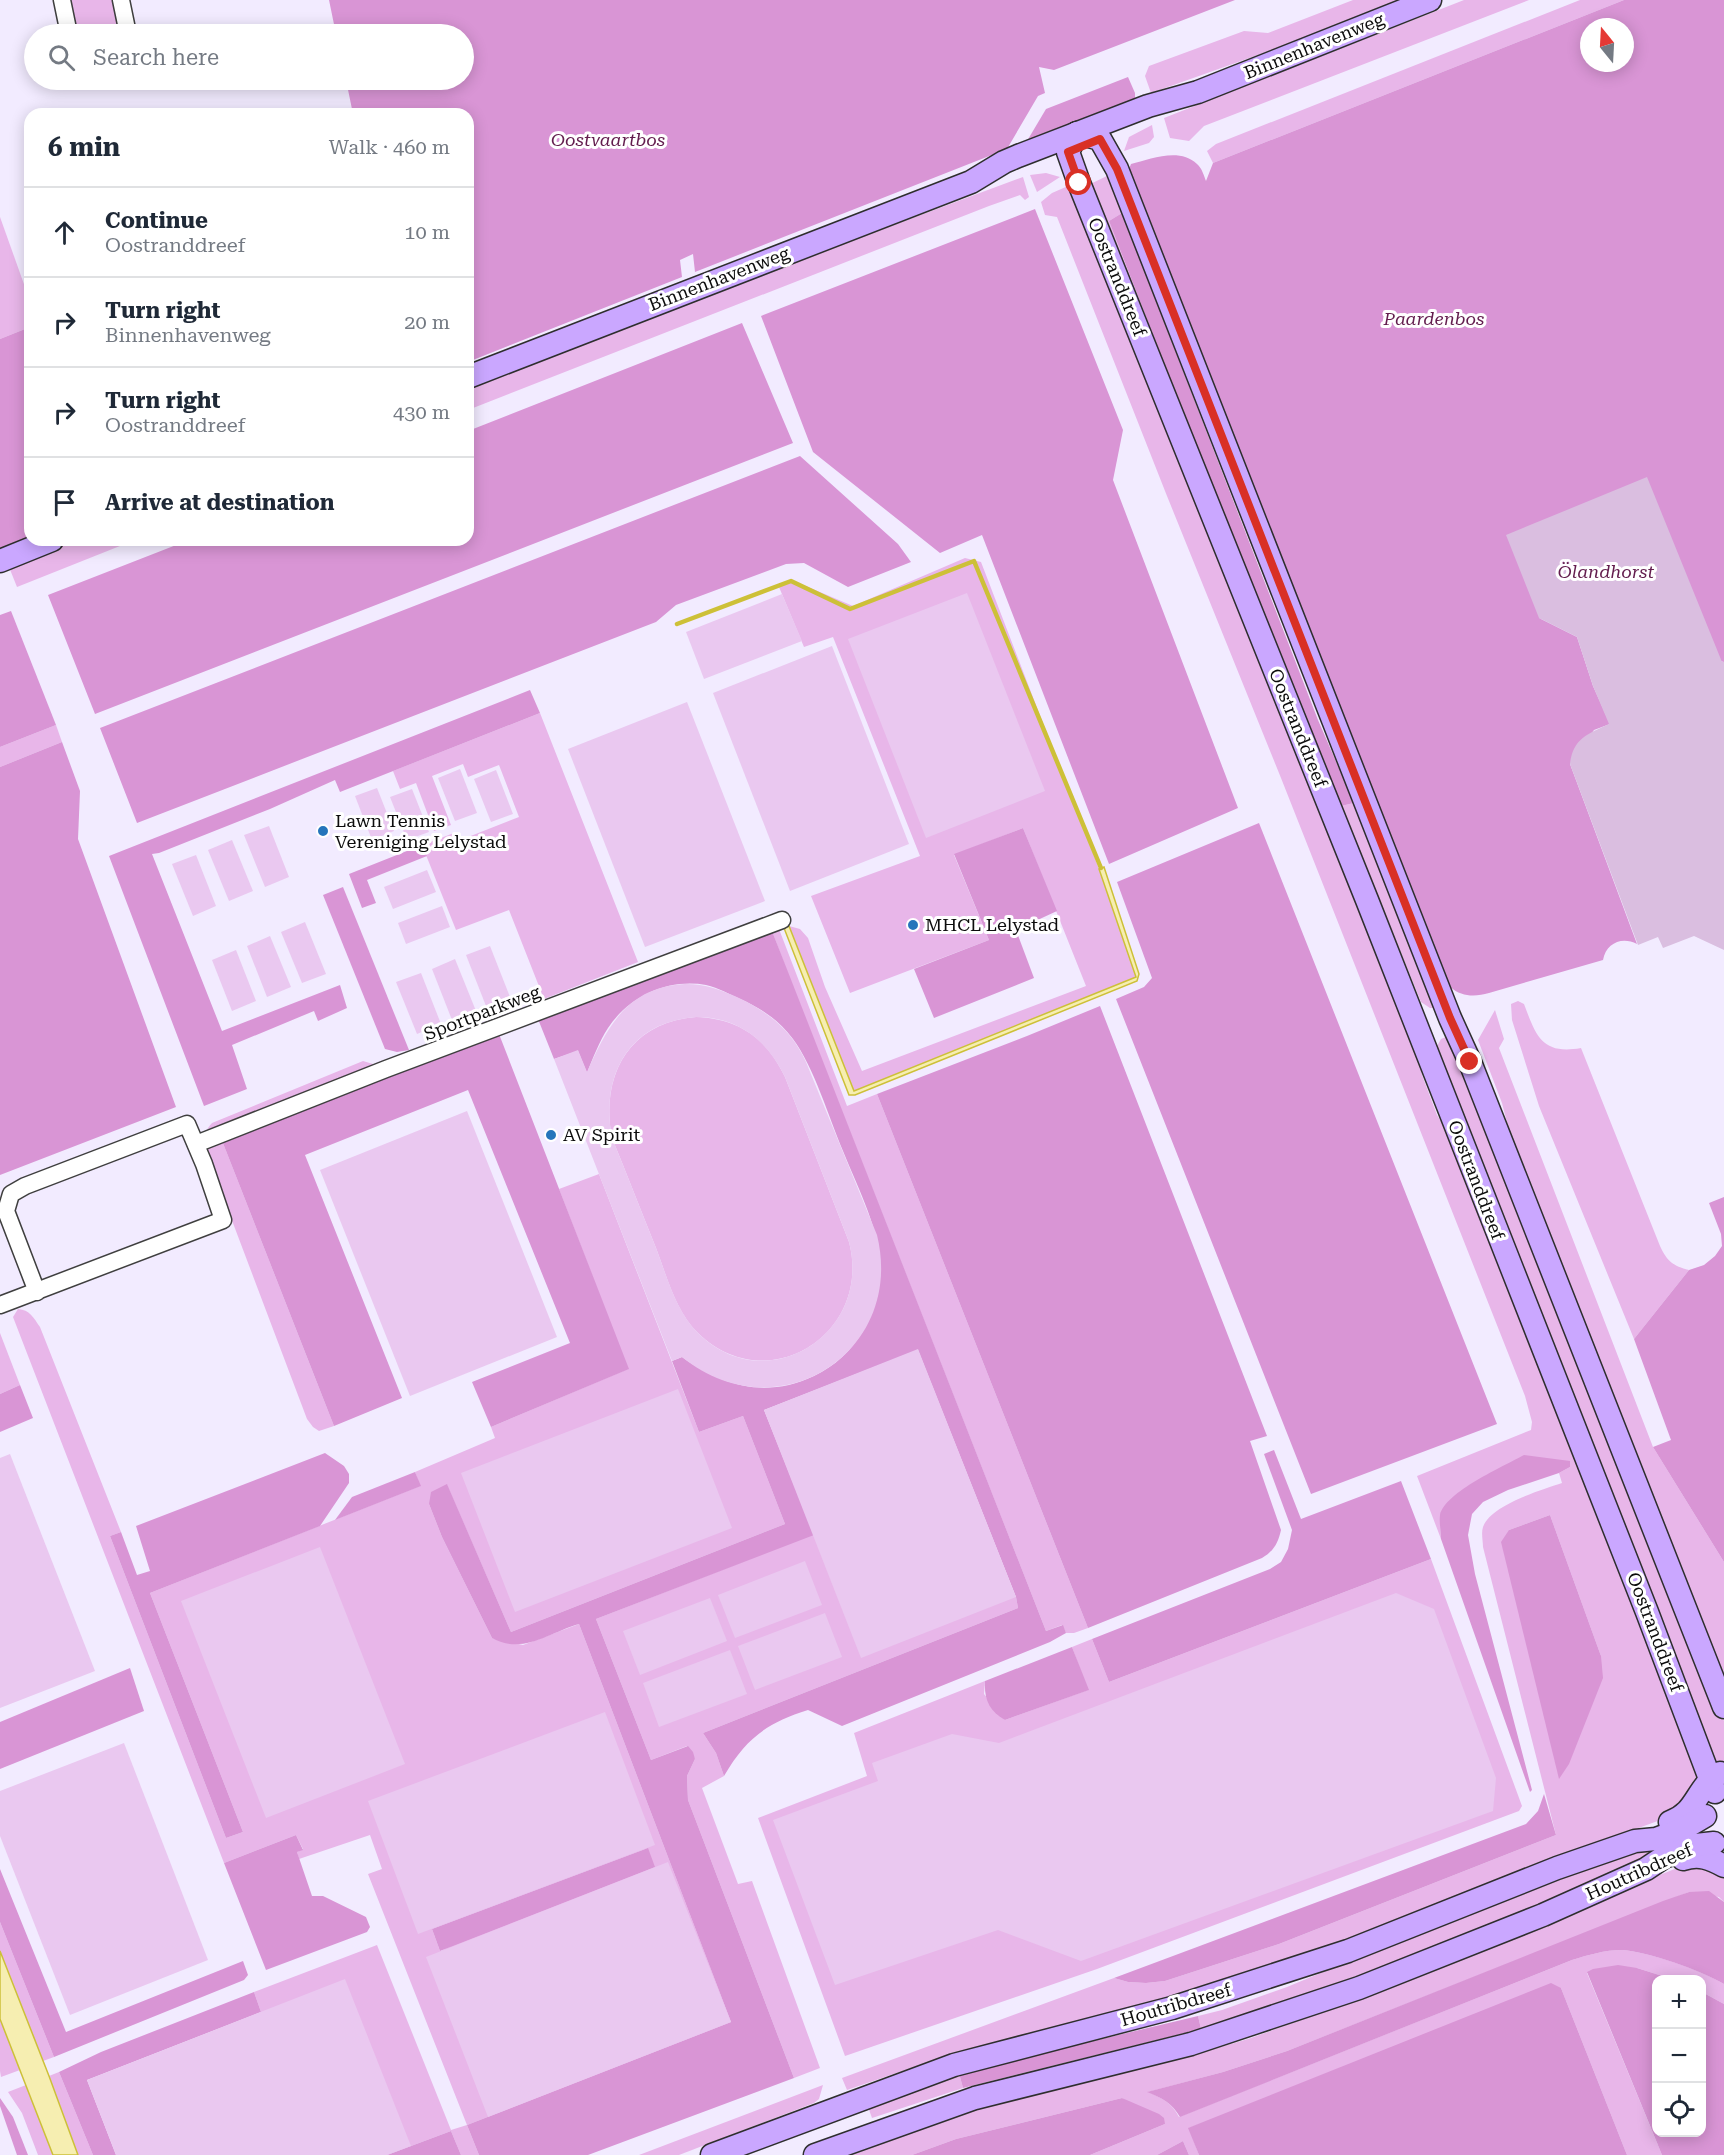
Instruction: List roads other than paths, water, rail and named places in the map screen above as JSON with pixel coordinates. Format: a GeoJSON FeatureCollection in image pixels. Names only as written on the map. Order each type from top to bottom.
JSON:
{"type":"FeatureCollection","features":[{"type":"Feature","properties":{"kind":"main road","name":"Binnenhavenweg"},"geometry":{"type":"LineString","coordinates":[[474,375],[971,182],[1004,162],[1073,142],[1153,104],[1198,92],[1430,0]]}},
{"type":"Feature","properties":{"kind":"main road","name":"Binnenhavenweg"},"geometry":{"type":"LineString","coordinates":[[1100,139],[1164,113],[1198,92]]}},
{"type":"Feature","properties":{"kind":"main road"},"geometry":{"type":"LineString","coordinates":[[1073,142],[1100,139]]}},
{"type":"Feature","properties":{"kind":"main road","name":"Oostranddreef"},"geometry":{"type":"LineString","coordinates":[[1100,139],[1117,169],[1450,1018],[1470,1062],[1724,1707]]}},
{"type":"Feature","properties":{"kind":"main road","name":"Oostranddreef"},"geometry":{"type":"LineString","coordinates":[[1073,142],[1712,1791],[1708,1832],[1719,1847]]}},
{"type":"Feature","properties":{"kind":"main road"},"geometry":{"type":"LineString","coordinates":[[0,561],[37,546]]}},
{"type":"Feature","properties":{"kind":"main road","name":"Houtribdreef"},"geometry":{"type":"LineString","coordinates":[[712,2155],[954,2065],[1172,2008],[1348,1951],[1523,1881],[1635,1842],[1656,1839],[1683,1829],[1712,1791]]}},
{"type":"Feature","properties":{"kind":"main road","name":"Houtribdreef"},"geometry":{"type":"LineString","coordinates":[[815,2155],[975,2098],[1191,2044],[1359,1988],[1543,1915],[1647,1869],[1664,1857],[1684,1849],[1719,1847]]}},
{"type":"Feature","properties":{"kind":"main road"},"geometry":{"type":"LineString","coordinates":[[1647,1869],[1698,1856],[1709,1858],[1724,1866]]}},
{"type":"Feature","properties":{"kind":"street"},"geometry":{"type":"LineString","coordinates":[[62,0],[67,24]]}},
{"type":"Feature","properties":{"kind":"street"},"geometry":{"type":"LineString","coordinates":[[121,0],[126,24]]}},
{"type":"Feature","properties":{"kind":"street","name":"Sportparkweg"},"geometry":{"type":"LineString","coordinates":[[196,1144],[368,1076],[782,920]]}},
{"type":"Feature","properties":{"kind":"street"},"geometry":{"type":"LineString","coordinates":[[0,1305],[37,1292],[223,1220],[187,1124],[25,1186],[11,1194],[6,1210],[37,1292]]}},
{"type":"Feature","properties":{"kind":"waterway"},"geometry":{"type":"LineString","coordinates":[[677,624],[791,581],[850,609],[974,561],[1101,868]]}},
{"type":"Feature","properties":{"kind":"place","name":"Lawn Tennis Vereniging Lelystad"},"geometry":{"type":"Point","coordinates":[323,831]}},
{"type":"Feature","properties":{"kind":"place","name":"MHCL Lelystad"},"geometry":{"type":"Point","coordinates":[913,925]}},
{"type":"Feature","properties":{"kind":"place","name":"AV Spirit"},"geometry":{"type":"Point","coordinates":[551,1135]}},
{"type":"Feature","properties":{"kind":"park label","name":"Oostvaartbos"},"geometry":{"type":"Point","coordinates":[608,140]}},
{"type":"Feature","properties":{"kind":"park label","name":"Paardenbos"},"geometry":{"type":"Point","coordinates":[1434,319]}},
{"type":"Feature","properties":{"kind":"park label","name":"Ölandhorst"},"geometry":{"type":"Point","coordinates":[1606,572]}}]}
